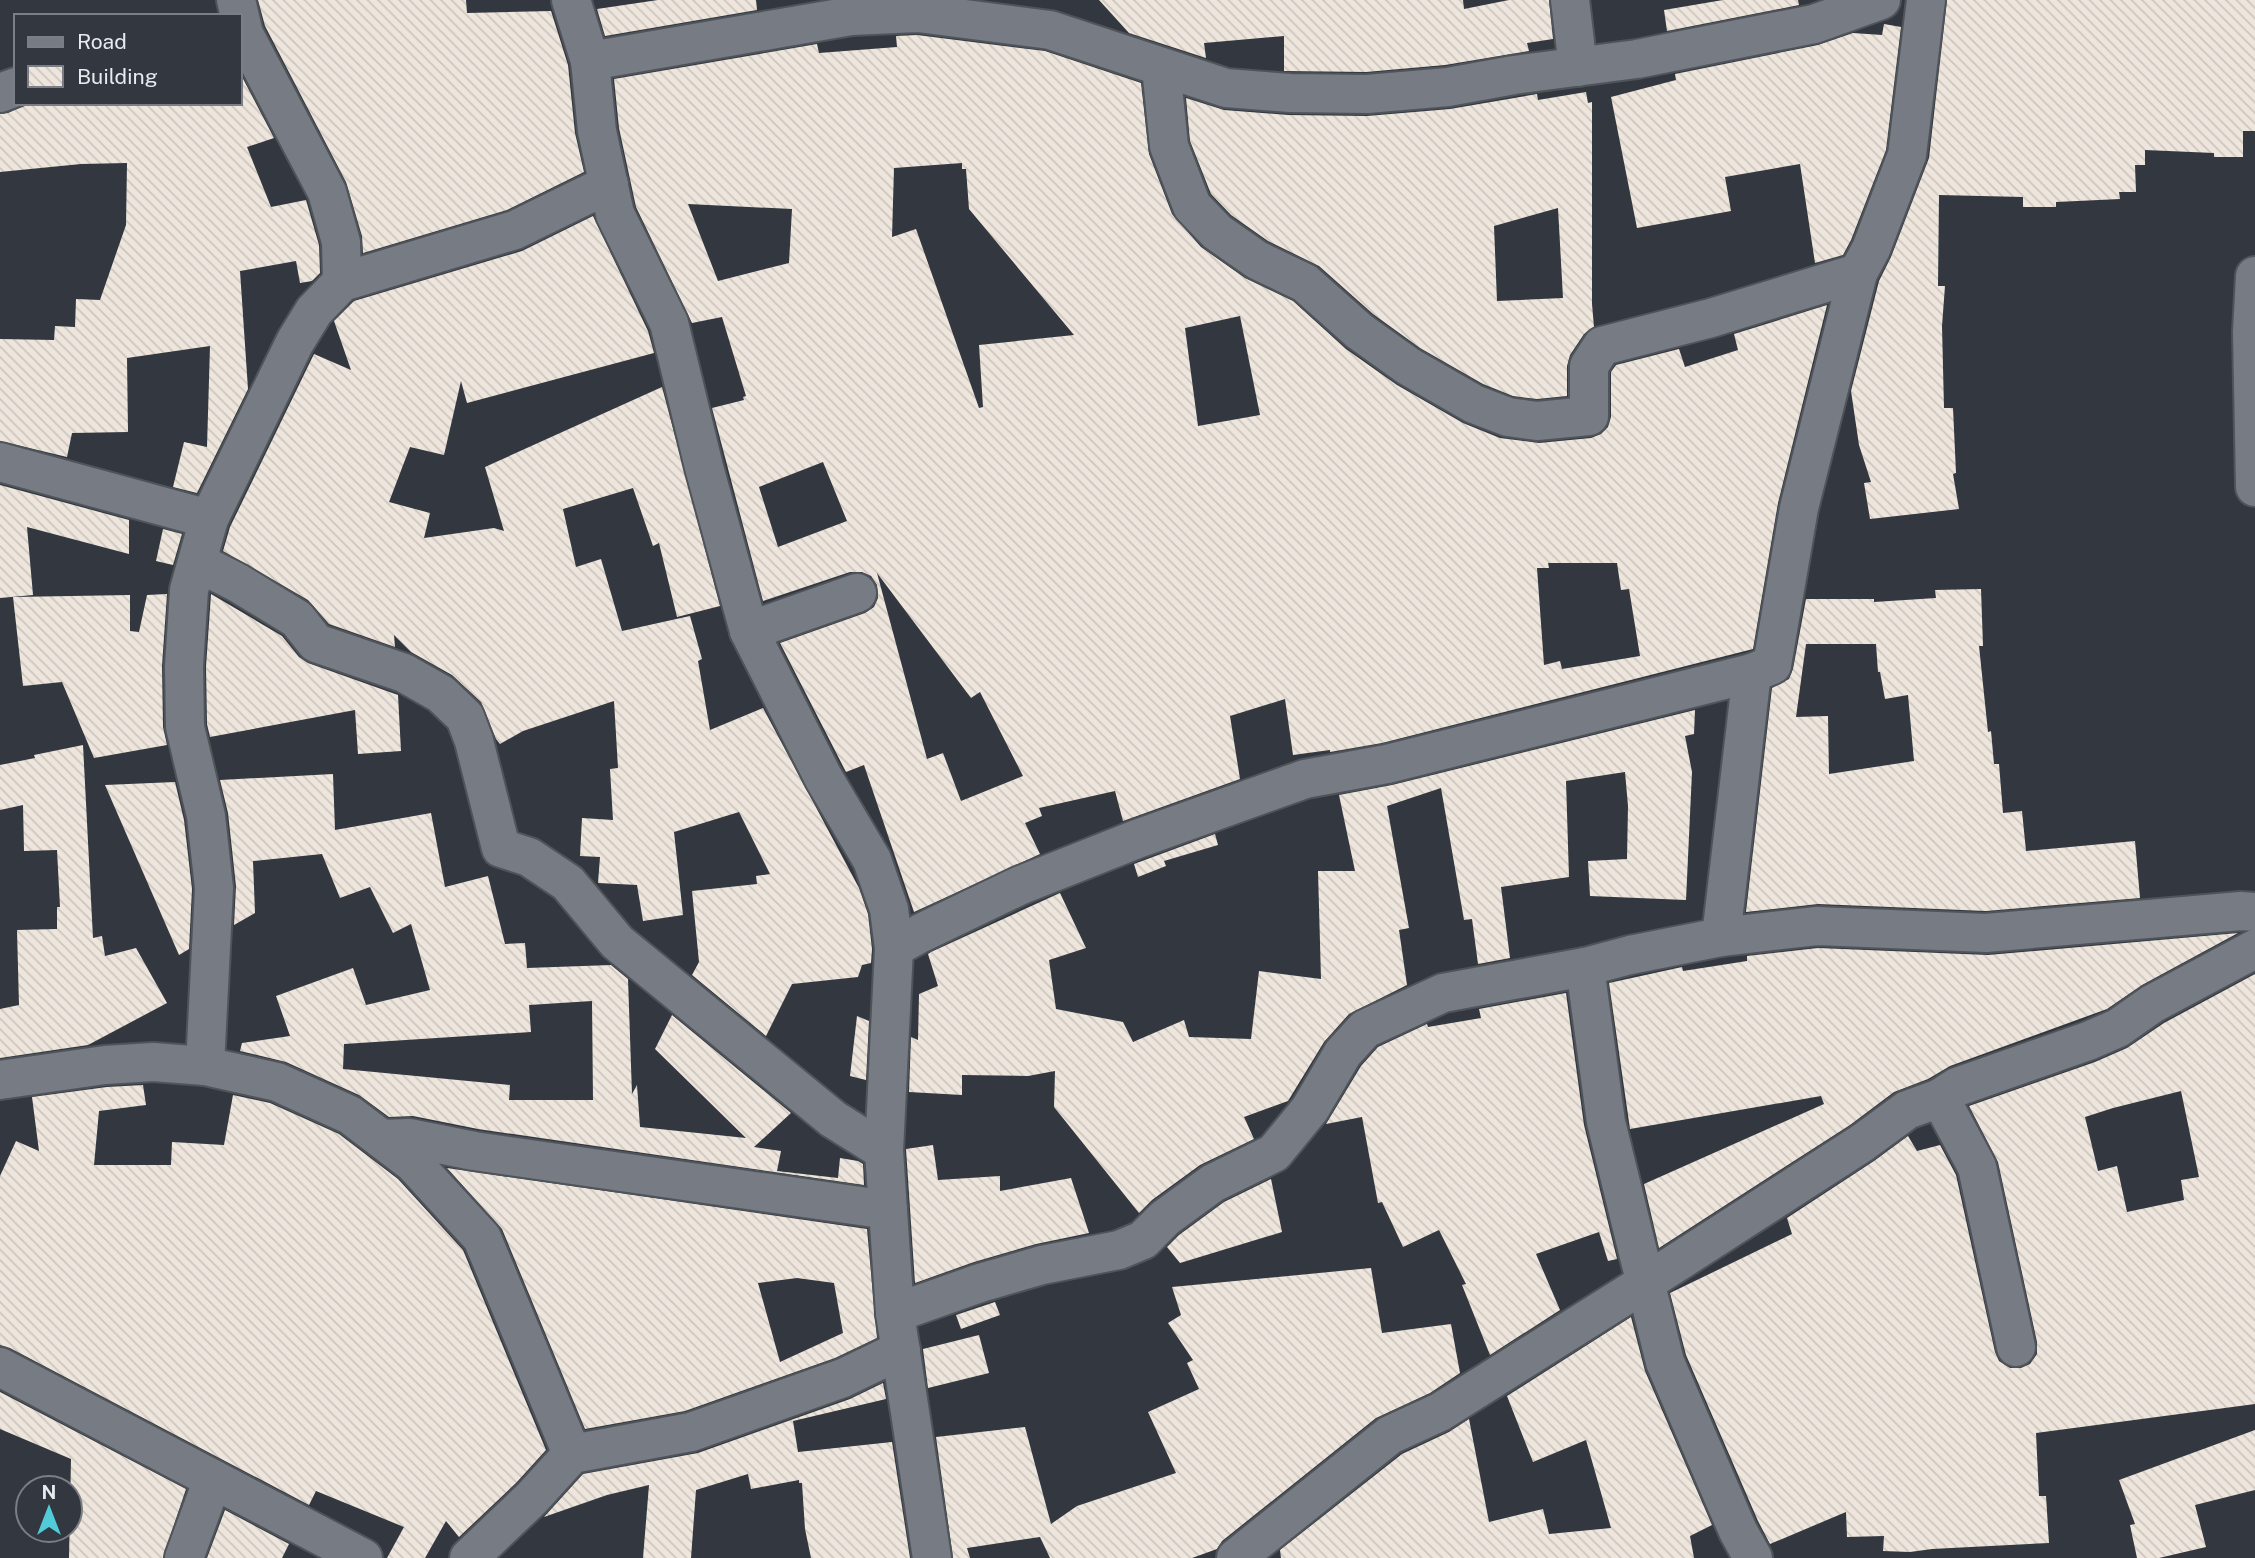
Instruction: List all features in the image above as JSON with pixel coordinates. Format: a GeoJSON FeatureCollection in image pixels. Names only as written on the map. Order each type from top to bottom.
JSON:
{"type":"FeatureCollection","features":[{"type":"Feature","properties":{"kind":"street"},"geometry":{"type":"LineString","coordinates":[[571,0],[590,61],[597,131],[608,184],[620,226],[669,323],[704,467],[749,631],[823,777],[872,860],[889,909],[894,948],[884,1151],[895,1313],[932,1558]]}},
{"type":"Feature","properties":{"kind":"street"},"geometry":{"type":"LineString","coordinates":[[1570,0],[1578,67]]}},
{"type":"Feature","properties":{"kind":"street"},"geometry":{"type":"LineString","coordinates":[[590,61],[851,16],[918,13],[1050,15],[1161,67],[1226,88],[1290,93],[1367,94],[1448,87],[1514,75],[1637,59],[1814,24],[1881,0]]}},
{"type":"Feature","properties":{"kind":"street"},"geometry":{"type":"LineString","coordinates":[[894,948],[1021,885],[1137,839],[1305,779],[1387,764],[1752,673],[1772,665],[1799,508],[1858,273],[1871,249],[1907,155],[1926,0]]}},
{"type":"Feature","properties":{"kind":"street"},"geometry":{"type":"LineString","coordinates":[[242,27],[327,192],[341,242],[342,282]]}},
{"type":"Feature","properties":{"kind":"street"},"geometry":{"type":"LineString","coordinates":[[1161,67],[1169,145],[1192,206],[1217,232],[1257,260],[1305,283],[1359,331],[1408,366],[1474,404],[1508,417],[1537,421],[1589,416],[1589,366],[1602,346],[1711,318],[1858,273]]}},
{"type":"Feature","properties":{"kind":"street"},"geometry":{"type":"LineString","coordinates":[[205,1066],[214,888],[206,816],[185,727],[189,590],[209,519],[295,342],[314,311],[342,282],[515,230],[608,184]]}},
{"type":"Feature","properties":{"kind":"street"},"geometry":{"type":"LineString","coordinates":[[2255,276],[2252,332],[2255,487]]}},
{"type":"Feature","properties":{"kind":"street"},"geometry":{"type":"LineString","coordinates":[[0,462],[209,519]]}},
{"type":"Feature","properties":{"kind":"street"},"geometry":{"type":"LineString","coordinates":[[198,562],[238,583],[297,620],[316,643],[404,673],[441,694],[465,717],[474,741],[501,848],[529,857],[568,883],[617,942],[833,1119],[884,1151]]}},
{"type":"Feature","properties":{"kind":"street"},"geometry":{"type":"LineString","coordinates":[[749,631],[857,593]]}},
{"type":"Feature","properties":{"kind":"street"},"geometry":{"type":"LineString","coordinates":[[1721,937],[1752,673]]}},
{"type":"Feature","properties":{"kind":"street"},"geometry":{"type":"LineString","coordinates":[[895,1313],[980,1283],[1042,1265],[1119,1250],[1143,1240],[1165,1218],[1213,1183],[1273,1153],[1310,1109],[1343,1053],[1366,1029],[1443,993],[1585,967],[1721,937],[1816,926],[1986,933],[2255,912]]}},
{"type":"Feature","properties":{"kind":"street"},"geometry":{"type":"LineString","coordinates":[[1236,1558],[1390,1435],[1440,1412],[1862,1143],[1907,1110],[1940,1098],[1957,1087],[2118,1028],[2152,1004],[2255,949]]}},
{"type":"Feature","properties":{"kind":"street"},"geometry":{"type":"LineString","coordinates":[[1585,967],[1606,1122],[1665,1362],[1733,1519],[1753,1558]]}},
{"type":"Feature","properties":{"kind":"street"},"geometry":{"type":"LineString","coordinates":[[0,1080],[105,1065],[153,1062],[205,1066],[277,1082],[350,1115],[413,1163],[482,1238],[572,1454]]}},
{"type":"Feature","properties":{"kind":"street"},"geometry":{"type":"LineString","coordinates":[[1940,1098],[1977,1167],[2016,1347]]}},
{"type":"Feature","properties":{"kind":"street"},"geometry":{"type":"LineString","coordinates":[[382,1139],[409,1138],[474,1151],[888,1210]]}},
{"type":"Feature","properties":{"kind":"street"},"geometry":{"type":"LineString","coordinates":[[469,1558],[532,1498],[572,1454],[691,1432],[843,1378],[901,1350]]}},
{"type":"Feature","properties":{"kind":"street"},"geometry":{"type":"LineString","coordinates":[[0,1367],[363,1558]]}},
{"type":"Feature","properties":{"kind":"street"},"geometry":{"type":"LineString","coordinates":[[184,1558],[213,1479]]}},
{"type":"Feature","properties":{"kind":"building"},"geometry":{"type":"Polygon","coordinates":[[[258,0],[466,0],[467,13],[551,11],[568,65],[575,133],[584,172],[507,210],[363,253],[362,236],[346,182],[265,26],[258,0]]]}},
{"type":"Feature","properties":{"kind":"building"},"geometry":{"type":"Polygon","coordinates":[[[658,0],[756,0],[757,10],[605,36],[597,9],[658,0]]]}},
{"type":"Feature","properties":{"kind":"building"},"geometry":{"type":"Polygon","coordinates":[[[1099,0],[1463,0],[1464,9],[1509,0],[1549,0],[1553,39],[1527,43],[1529,51],[1445,65],[1366,72],[1284,71],[1284,36],[1204,43],[1206,58],[1129,33],[1099,0]]]}},
{"type":"Feature","properties":{"kind":"building"},"geometry":{"type":"Polygon","coordinates":[[[1723,0],[1798,0],[1799,5],[1667,31],[1664,10],[1723,0]]]}},
{"type":"Feature","properties":{"kind":"building"},"geometry":{"type":"Polygon","coordinates":[[[1947,0],[2255,0],[2255,131],[2243,131],[2243,157],[2145,150],[2145,165],[2135,165],[2136,192],[2119,192],[2120,199],[2056,202],[2056,207],[2023,207],[2023,197],[1939,195],[1938,286],[1945,286],[1942,326],[1944,408],[1953,408],[1956,473],[1953,474],[1959,509],[1870,519],[1864,483],[1871,482],[1859,445],[1851,391],[1879,281],[1929,158],[1947,0]]]}},
{"type":"Feature","properties":{"kind":"building"},"geometry":{"type":"Polygon","coordinates":[[[1884,24],[1901,27],[1886,150],[1843,255],[1815,263],[1800,164],[1725,177],[1731,211],[1637,228],[1611,97],[1676,80],[1675,74],[1818,45],[1853,33],[1882,35],[1884,24]]]}},
{"type":"Feature","properties":{"kind":"building"},"geometry":{"type":"Polygon","coordinates":[[[917,35],[1045,51],[1141,83],[1149,154],[1172,214],[1201,247],[1245,278],[1293,301],[1346,349],[1397,385],[1463,423],[1500,438],[1539,443],[1591,438],[1601,434],[1608,427],[1611,417],[1611,372],[1616,365],[1679,349],[1685,367],[1738,350],[1734,334],[1827,305],[1778,503],[1753,649],[1382,743],[1330,752],[1293,755],[1285,699],[1230,716],[1240,779],[1123,821],[1115,791],[1039,808],[1042,816],[1025,823],[1040,854],[914,912],[864,765],[846,772],[780,643],[865,613],[874,607],[878,598],[877,585],[871,576],[862,572],[850,572],[763,601],[712,408],[744,400],[743,397],[746,396],[722,317],[692,323],[636,207],[619,128],[614,79],[817,44],[819,53],[897,47],[896,36],[917,35]],[[962,163],[894,168],[892,237],[916,229],[979,408],[983,407],[979,345],[1074,335],[969,209],[966,169],[962,169],[962,163]],[[688,204],[718,281],[789,263],[792,209],[688,204]],[[1240,316],[1185,328],[1198,426],[1260,415],[1240,316]],[[823,462],[759,487],[778,547],[847,521],[823,462]],[[1548,563],[1549,568],[1537,568],[1544,665],[1560,661],[1562,669],[1640,656],[1629,589],[1621,590],[1617,563],[1548,563]],[[877,573],[927,759],[943,753],[961,801],[1023,776],[980,692],[971,698],[877,573]]]}},
{"type":"Feature","properties":{"kind":"building"},"geometry":{"type":"Polygon","coordinates":[[[242,77],[274,138],[247,147],[271,207],[306,200],[319,245],[320,273],[312,281],[300,283],[296,261],[240,271],[248,389],[197,493],[173,487],[184,442],[207,447],[210,346],[127,358],[128,432],[72,433],[67,457],[0,441],[0,339],[54,340],[55,326],[75,327],[76,299],[100,300],[126,225],[127,163],[81,164],[0,172],[0,114],[26,105],[242,105],[242,77]]]}},
{"type":"Feature","properties":{"kind":"building"},"geometry":{"type":"Polygon","coordinates":[[[1586,92],[1588,103],[1592,102],[1594,327],[1584,334],[1570,355],[1567,366],[1567,396],[1537,399],[1513,396],[1483,384],[1420,348],[1373,314],[1319,266],[1268,241],[1231,215],[1211,194],[1190,141],[1186,98],[1224,110],[1288,115],[1367,116],[1450,109],[1537,94],[1538,100],[1586,92]],[[1558,208],[1494,226],[1497,301],[1563,298],[1558,208]]]}},
{"type":"Feature","properties":{"kind":"building"},"geometry":{"type":"Polygon","coordinates":[[[593,216],[648,331],[654,353],[467,403],[461,381],[444,455],[410,447],[389,502],[430,513],[424,538],[494,528],[504,531],[485,467],[662,387],[720,606],[677,617],[659,543],[653,546],[633,488],[563,509],[576,567],[601,559],[622,631],[690,616],[702,659],[698,661],[710,730],[763,708],[859,888],[868,914],[871,963],[862,965],[858,977],[792,984],[766,1036],[692,975],[699,962],[692,891],[757,884],[756,876],[770,874],[739,812],[674,832],[683,915],[643,921],[637,885],[598,883],[600,857],[580,856],[582,818],[613,820],[610,769],[618,768],[614,701],[523,731],[500,744],[481,702],[452,675],[411,652],[394,635],[395,647],[329,624],[308,600],[223,551],[230,527],[314,354],[351,370],[334,321],[354,301],[522,251],[593,216]]]}},
{"type":"Feature","properties":{"kind":"building"},"geometry":{"type":"Polygon","coordinates":[[[0,485],[129,520],[129,554],[27,527],[33,595],[0,598],[0,485]]]}},
{"type":"Feature","properties":{"kind":"building"},"geometry":{"type":"Polygon","coordinates":[[[163,529],[182,534],[173,565],[156,561],[163,529]]]}},
{"type":"Feature","properties":{"kind":"building"},"geometry":{"type":"Polygon","coordinates":[[[1981,589],[1983,646],[1979,646],[1988,732],[1991,731],[1994,764],[1999,764],[2003,813],[2022,811],[2026,851],[2135,841],[2140,898],[1986,911],[1818,904],[1746,912],[1772,688],[1789,679],[1793,669],[1806,599],[1874,599],[1874,602],[1936,598],[1935,590],[1981,589]],[[1806,644],[1796,717],[1828,716],[1829,774],[1914,761],[1908,695],[1885,699],[1878,672],[1876,644],[1806,644]]]}},
{"type":"Feature","properties":{"kind":"building"},"geometry":{"type":"Polygon","coordinates":[[[167,594],[162,666],[163,727],[167,745],[94,758],[62,682],[23,686],[13,597],[130,595],[130,631],[139,632],[147,595],[167,594]]]}},
{"type":"Feature","properties":{"kind":"building"},"geometry":{"type":"Polygon","coordinates":[[[211,594],[282,636],[299,657],[308,663],[398,695],[401,751],[358,754],[355,710],[210,737],[207,724],[206,667],[211,594]]]}},
{"type":"Feature","properties":{"kind":"building"},"geometry":{"type":"Polygon","coordinates":[[[1695,710],[1694,734],[1685,736],[1692,772],[1686,900],[1590,896],[1588,861],[1627,859],[1628,806],[1625,772],[1566,781],[1569,877],[1501,887],[1510,958],[1478,964],[1472,919],[1464,920],[1441,788],[1387,806],[1409,928],[1399,930],[1407,985],[1349,1014],[1324,1042],[1288,1101],[1244,1117],[1254,1139],[1200,1165],[1152,1200],[1139,1213],[1054,1107],[1055,1071],[1028,1076],[962,1075],[962,1095],[909,1092],[911,1037],[918,1040],[919,994],[938,986],[928,954],[931,952],[1060,893],[1086,948],[1049,960],[1056,1009],[1123,1022],[1133,1042],[1184,1020],[1189,1037],[1251,1039],[1259,971],[1321,979],[1318,871],[1355,871],[1339,795],[1392,785],[1695,710]]]}},
{"type":"Feature","properties":{"kind":"building"},"geometry":{"type":"Polygon","coordinates":[[[83,745],[93,938],[102,936],[105,956],[136,948],[167,1003],[88,1045],[0,1058],[0,1009],[19,1005],[17,930],[57,929],[57,907],[60,907],[57,850],[24,851],[23,805],[0,810],[0,765],[83,745]]]}},
{"type":"Feature","properties":{"kind":"building"},"geometry":{"type":"Polygon","coordinates":[[[333,774],[335,830],[431,813],[445,887],[488,876],[505,944],[525,943],[527,968],[611,965],[628,979],[632,1094],[637,1085],[640,1127],[746,1138],[655,1049],[672,1015],[791,1113],[754,1147],[781,1151],[777,1171],[838,1178],[840,1158],[863,1164],[864,1185],[478,1129],[413,1116],[389,1117],[359,1095],[286,1062],[240,1051],[242,1043],[290,1036],[276,996],[353,968],[366,1005],[430,990],[411,924],[393,933],[370,887],[340,898],[322,854],[253,861],[255,913],[234,925],[236,886],[228,813],[220,780],[333,774]],[[592,1001],[529,1005],[531,1032],[344,1044],[343,1069],[510,1085],[509,1100],[593,1100],[592,1001]]]}},
{"type":"Feature","properties":{"kind":"building"},"geometry":{"type":"Polygon","coordinates":[[[175,782],[184,820],[192,889],[189,949],[179,955],[105,785],[175,782]]]}},
{"type":"Feature","properties":{"kind":"building"},"geometry":{"type":"Polygon","coordinates":[[[1215,834],[1218,845],[1164,861],[1166,866],[1138,877],[1134,864],[1215,834]]]}},
{"type":"Feature","properties":{"kind":"building"},"geometry":{"type":"Polygon","coordinates":[[[2238,933],[2142,985],[2107,1009],[1950,1066],[1928,1079],[1894,1092],[1850,1125],[1659,1248],[1644,1184],[1824,1104],[1821,1096],[1630,1129],[1609,983],[1682,967],[1683,971],[1747,961],[1747,956],[1818,948],[1988,955],[2238,933]]]}},
{"type":"Feature","properties":{"kind":"building"},"geometry":{"type":"Polygon","coordinates":[[[2255,974],[2255,1404],[2036,1433],[2039,1496],[2046,1496],[2049,1543],[1910,1552],[1883,1551],[1884,1536],[1847,1537],[1846,1512],[1770,1544],[1686,1355],[1670,1293],[1792,1234],[1787,1218],[1908,1136],[1917,1151],[1940,1145],[1956,1175],[1999,1361],[2010,1368],[2021,1368],[2030,1364],[2037,1354],[2037,1342],[1998,1162],[1969,1106],[2095,1062],[2127,1048],[2164,1023],[2255,974]],[[2181,1091],[2085,1117],[2098,1171],[2117,1166],[2127,1212],[2184,1200],[2181,1180],[2199,1177],[2181,1091]]]}},
{"type":"Feature","properties":{"kind":"building"},"geometry":{"type":"Polygon","coordinates":[[[1566,993],[1584,1125],[1617,1259],[1608,1261],[1599,1232],[1536,1254],[1560,1310],[1490,1355],[1462,1285],[1466,1284],[1439,1230],[1403,1247],[1382,1202],[1378,1203],[1362,1117],[1326,1124],[1361,1066],[1378,1047],[1427,1024],[1428,1027],[1481,1018],[1479,1009],[1566,993]]]}},
{"type":"Feature","properties":{"kind":"building"},"geometry":{"type":"Polygon","coordinates":[[[857,1016],[869,1021],[866,1080],[850,1076],[857,1016]]]}},
{"type":"Feature","properties":{"kind":"building"},"geometry":{"type":"Polygon","coordinates":[[[143,1085],[146,1105],[99,1111],[94,1165],[171,1165],[172,1142],[224,1145],[233,1095],[270,1103],[339,1134],[398,1179],[463,1250],[546,1450],[516,1483],[459,1537],[446,1521],[425,1558],[387,1558],[404,1527],[316,1491],[309,1505],[0,1345],[0,1176],[16,1141],[39,1151],[32,1097],[143,1085]]]}},
{"type":"Feature","properties":{"kind":"building"},"geometry":{"type":"Polygon","coordinates":[[[933,1145],[938,1180],[1000,1176],[1000,1191],[1071,1178],[1089,1233],[1036,1244],[915,1283],[906,1149],[933,1145]]]}},
{"type":"Feature","properties":{"kind":"building"},"geometry":{"type":"Polygon","coordinates":[[[447,1168],[867,1229],[877,1338],[835,1358],[685,1411],[585,1429],[502,1229],[447,1168]],[[797,1278],[758,1283],[780,1362],[843,1333],[834,1283],[797,1278]]]}},
{"type":"Feature","properties":{"kind":"building"},"geometry":{"type":"Polygon","coordinates":[[[1271,1179],[1282,1232],[1180,1263],[1167,1247],[1224,1202],[1271,1179]]]}},
{"type":"Feature","properties":{"kind":"building"},"geometry":{"type":"Polygon","coordinates":[[[1371,1268],[1382,1333],[1451,1324],[1460,1373],[1430,1393],[1376,1418],[1222,1541],[1217,1549],[1192,1558],[1050,1558],[1040,1537],[967,1548],[970,1558],[953,1558],[936,1437],[1025,1427],[1051,1524],[1077,1506],[1176,1473],[1148,1412],[1199,1389],[1187,1363],[1193,1360],[1168,1323],[1181,1315],[1172,1287],[1371,1268]]]}},
{"type":"Feature","properties":{"kind":"building"},"geometry":{"type":"Polygon","coordinates":[[[995,1302],[1000,1315],[961,1329],[956,1315],[995,1302]]]}},
{"type":"Feature","properties":{"kind":"building"},"geometry":{"type":"Polygon","coordinates":[[[1631,1317],[1645,1371],[1712,1525],[1690,1536],[1694,1558],[1281,1558],[1280,1550],[1402,1454],[1449,1432],[1469,1419],[1489,1522],[1543,1509],[1549,1534],[1611,1528],[1586,1440],[1533,1462],[1507,1396],[1631,1317]]]}},
{"type":"Feature","properties":{"kind":"building"},"geometry":{"type":"Polygon","coordinates":[[[979,1335],[989,1373],[928,1388],[923,1349],[979,1335]]]}},
{"type":"Feature","properties":{"kind":"building"},"geometry":{"type":"Polygon","coordinates":[[[883,1383],[886,1399],[793,1421],[798,1452],[892,1442],[910,1558],[811,1558],[805,1529],[802,1483],[799,1483],[799,1480],[751,1489],[748,1474],[696,1490],[691,1558],[643,1558],[649,1485],[607,1495],[544,1517],[583,1474],[698,1453],[850,1399],[883,1383]]]}},
{"type":"Feature","properties":{"kind":"building"},"geometry":{"type":"Polygon","coordinates":[[[0,1392],[186,1489],[163,1558],[69,1558],[69,1544],[84,1544],[84,1474],[71,1474],[71,1459],[0,1429],[0,1392]]]}},
{"type":"Feature","properties":{"kind":"building"},"geometry":{"type":"Polygon","coordinates":[[[2255,1430],[2255,1490],[2195,1505],[2206,1547],[2159,1558],[2137,1558],[2130,1525],[2135,1524],[2119,1480],[2255,1430]]]}},
{"type":"Feature","properties":{"kind":"building"},"geometry":{"type":"Polygon","coordinates":[[[225,1510],[289,1544],[282,1558],[207,1558],[225,1510]]]}}]}
